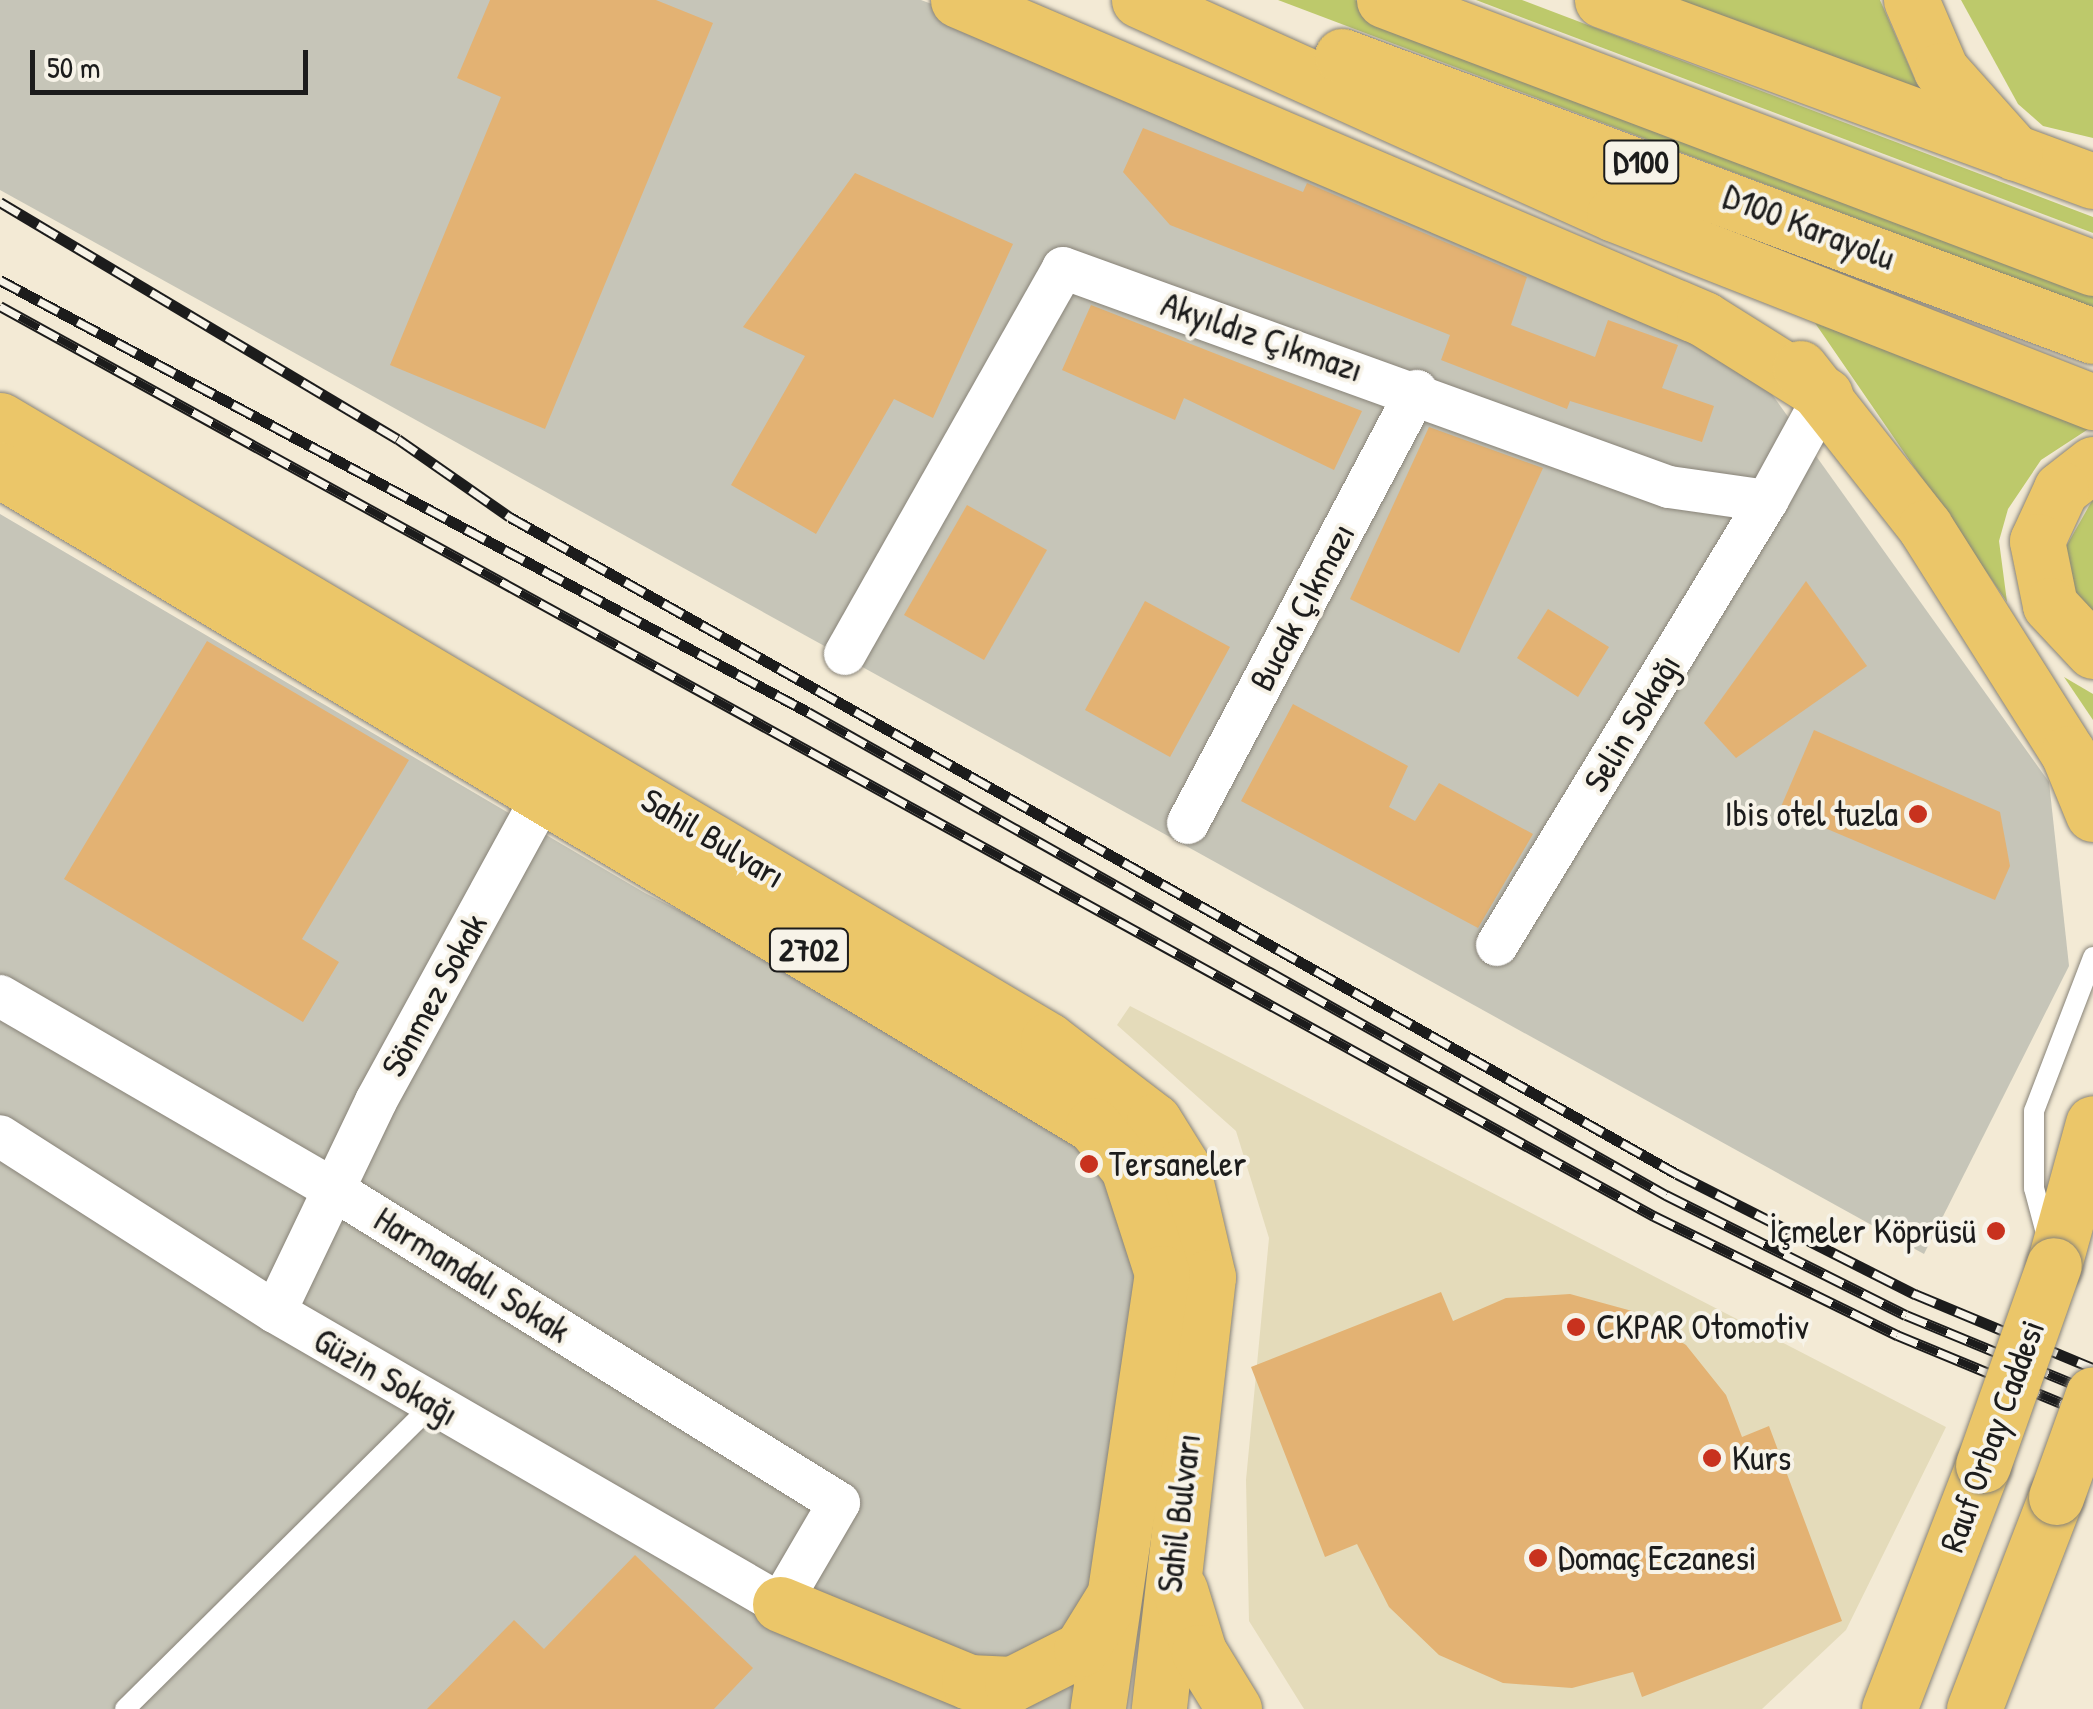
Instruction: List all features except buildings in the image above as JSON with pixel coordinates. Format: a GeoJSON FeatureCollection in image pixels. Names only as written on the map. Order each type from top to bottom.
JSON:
{"type":"FeatureCollection","features":[{"type":"Feature","properties":{"kind":"main road"},"geometry":{"type":"LineString","coordinates":[[958,0],[1704,318],[1825,395]]}},
{"type":"Feature","properties":{"kind":"main road"},"geometry":{"type":"LineString","coordinates":[[1138,0],[1614,214],[2093,402]]}},
{"type":"Feature","properties":{"kind":"main road","name":"D100 Karayolu"},"geometry":{"type":"LineString","coordinates":[[1184,0],[1591,143],[2093,336]]}},
{"type":"Feature","properties":{"kind":"main road","name":"D100 Karayolu"},"geometry":{"type":"LineString","coordinates":[[1384,0],[2093,268]]}},
{"type":"Feature","properties":{"kind":"main road"},"geometry":{"type":"LineString","coordinates":[[1602,0],[2020,159],[2093,181]]}},
{"type":"Feature","properties":{"kind":"main road"},"geometry":{"type":"LineString","coordinates":[[1911,0],[1940,70],[2020,159]]}},
{"type":"Feature","properties":{"kind":"main road"},"geometry":{"type":"LineString","coordinates":[[1614,214],[1755,322],[1825,395],[2021,675],[2093,814]]}},
{"type":"Feature","properties":{"kind":"main road","name":"Sahil Bulvarı"},"geometry":{"type":"LineString","coordinates":[[0,420],[656,803],[1048,1040],[1154,1121],[1182,1166],[1208,1278],[1174,1537],[1159,1709]]}},
{"type":"Feature","properties":{"kind":"main road"},"geometry":{"type":"LineString","coordinates":[[2093,464],[2060,489],[2037,541],[2050,605],[2093,651]]}},
{"type":"Feature","properties":{"kind":"main road","name":"Sahil Bulvarı"},"geometry":{"type":"LineString","coordinates":[[2,475],[545,792],[1046,1092],[1093,1125],[1128,1168],[1162,1273],[1098,1709]]}},
{"type":"Feature","properties":{"kind":"main road"},"geometry":{"type":"LineString","coordinates":[[2054,1265],[2093,1123]]}},
{"type":"Feature","properties":{"kind":"main road","name":"Rauf Orbay Caddesi"},"geometry":{"type":"LineString","coordinates":[[1889,1709],[2093,1163]]}},
{"type":"Feature","properties":{"kind":"main road"},"geometry":{"type":"LineString","coordinates":[[1974,1709],[2093,1394]]}},
{"type":"Feature","properties":{"kind":"main road"},"geometry":{"type":"LineString","coordinates":[[1174,1537],[1186,1620],[1234,1709]]}},
{"type":"Feature","properties":{"kind":"main road"},"geometry":{"type":"LineString","coordinates":[[780,1604],[969,1682],[1012,1684],[1081,1649],[1106,1622],[1120,1572]]}},
{"type":"Feature","properties":{"kind":"main road"},"geometry":{"type":"LineString","coordinates":[[780,1604],[936,1709]]}},
{"type":"Feature","properties":{"kind":"street","name":"Akyıldız Çıkmazı"},"geometry":{"type":"LineString","coordinates":[[845,654],[1063,268],[1417,391],[1669,487],[1767,502]]}},
{"type":"Feature","properties":{"kind":"street","name":"Bucak Çıkmazı"},"geometry":{"type":"LineString","coordinates":[[1188,824],[1417,391]]}},
{"type":"Feature","properties":{"kind":"street"},"geometry":{"type":"LineString","coordinates":[[1767,502],[1825,395]]}},
{"type":"Feature","properties":{"kind":"street","name":"Selin Sokağı"},"geometry":{"type":"LineString","coordinates":[[1497,944],[1767,502]]}},
{"type":"Feature","properties":{"kind":"street"},"geometry":{"type":"LineString","coordinates":[[545,792],[578,773],[656,803]]}},
{"type":"Feature","properties":{"kind":"street","name":"Sönmez Sokak"},"geometry":{"type":"LineString","coordinates":[[275,1312],[334,1190],[545,792]]}},
{"type":"Feature","properties":{"kind":"street","name":"Harmandalı Sokak"},"geometry":{"type":"LineString","coordinates":[[0,996],[334,1190],[839,1503],[780,1604]]}},
{"type":"Feature","properties":{"kind":"street","name":"Güzin Sokağı"},"geometry":{"type":"LineString","coordinates":[[0,1136],[275,1312],[780,1604]]}},
{"type":"Feature","properties":{"kind":"lane"},"geometry":{"type":"LineString","coordinates":[[2054,1265],[2034,1188],[2034,1111],[2093,957]]}},
{"type":"Feature","properties":{"kind":"lane"},"geometry":{"type":"LineString","coordinates":[[125,1709],[433,1404]]}},
{"type":"Feature","properties":{"kind":"shaded area"},"geometry":{"type":"Polygon","coordinates":[[[0,0],[921,0],[1128,78],[1756,372],[2049,782],[2069,966],[1924,1254],[0,190],[0,0]]]}},
{"type":"Feature","properties":{"kind":"shaded area"},"geometry":{"type":"Polygon","coordinates":[[[0,514],[645,893],[1132,1143],[1172,1236],[1091,1709],[0,1709],[0,514]]]}},
{"type":"Feature","properties":{"kind":"shaded area"},"geometry":{"type":"Polygon","coordinates":[[[1130,1006],[1946,1427],[1846,1630],[1762,1709],[1304,1709],[1249,1621],[1246,1480],[1269,1238],[1236,1131],[1117,1025],[1130,1006]]]}},
{"type":"Feature","properties":{"kind":"green space"},"geometry":{"type":"Polygon","coordinates":[[[1278,0],[1355,0],[2093,276],[2093,308],[1278,0]]]}},
{"type":"Feature","properties":{"kind":"green space"},"geometry":{"type":"Polygon","coordinates":[[[1476,0],[1522,0],[2093,217],[2093,233],[1476,0]]]}},
{"type":"Feature","properties":{"kind":"green space"},"geometry":{"type":"Polygon","coordinates":[[[1651,0],[1880,0],[1926,105],[1651,0]]]}},
{"type":"Feature","properties":{"kind":"green space"},"geometry":{"type":"Polygon","coordinates":[[[1961,0],[2093,0],[2093,138],[2043,126],[2018,104],[1961,0]]]}},
{"type":"Feature","properties":{"kind":"green space"},"geometry":{"type":"Polygon","coordinates":[[[1815,323],[2093,426],[2041,460],[2008,509],[1999,541],[2007,602],[1815,323]]]}},
{"type":"Feature","properties":{"kind":"green space"},"geometry":{"type":"Polygon","coordinates":[[[2093,499],[2093,616],[2068,581],[2063,552],[2093,499]]]}},
{"type":"Feature","properties":{"kind":"green space"},"geometry":{"type":"Polygon","coordinates":[[[2064,677],[2093,694],[2093,720],[2064,677]]]}},
{"type":"Feature","properties":{"kind":"railway"},"geometry":{"type":"LineString","coordinates":[[0,202],[398,439],[510,517],[1677,1174],[1915,1294],[2093,1368]]}},
{"type":"Feature","properties":{"kind":"railway"},"geometry":{"type":"LineString","coordinates":[[0,280],[808,712],[1666,1195],[1906,1315],[2093,1392]]}},
{"type":"Feature","properties":{"kind":"railway"},"geometry":{"type":"LineString","coordinates":[[0,306],[1654,1216],[1897,1335],[2093,1416]]}},
{"type":"Feature","properties":{"kind":"place","name":"Ibis otel tuzla"},"geometry":{"type":"Point","coordinates":[1918,814]}},
{"type":"Feature","properties":{"kind":"place","name":"Tersaneler"},"geometry":{"type":"Point","coordinates":[1089,1164]}},
{"type":"Feature","properties":{"kind":"place","name":"İçmeler Köprüsü"},"geometry":{"type":"Point","coordinates":[1996,1231]}},
{"type":"Feature","properties":{"kind":"place","name":"CKPAR Otomotiv"},"geometry":{"type":"Point","coordinates":[1576,1327]}},
{"type":"Feature","properties":{"kind":"place","name":"Kurs"},"geometry":{"type":"Point","coordinates":[1712,1458]}},
{"type":"Feature","properties":{"kind":"place","name":"Domaç Eczanesi"},"geometry":{"type":"Point","coordinates":[1538,1558]}}]}
